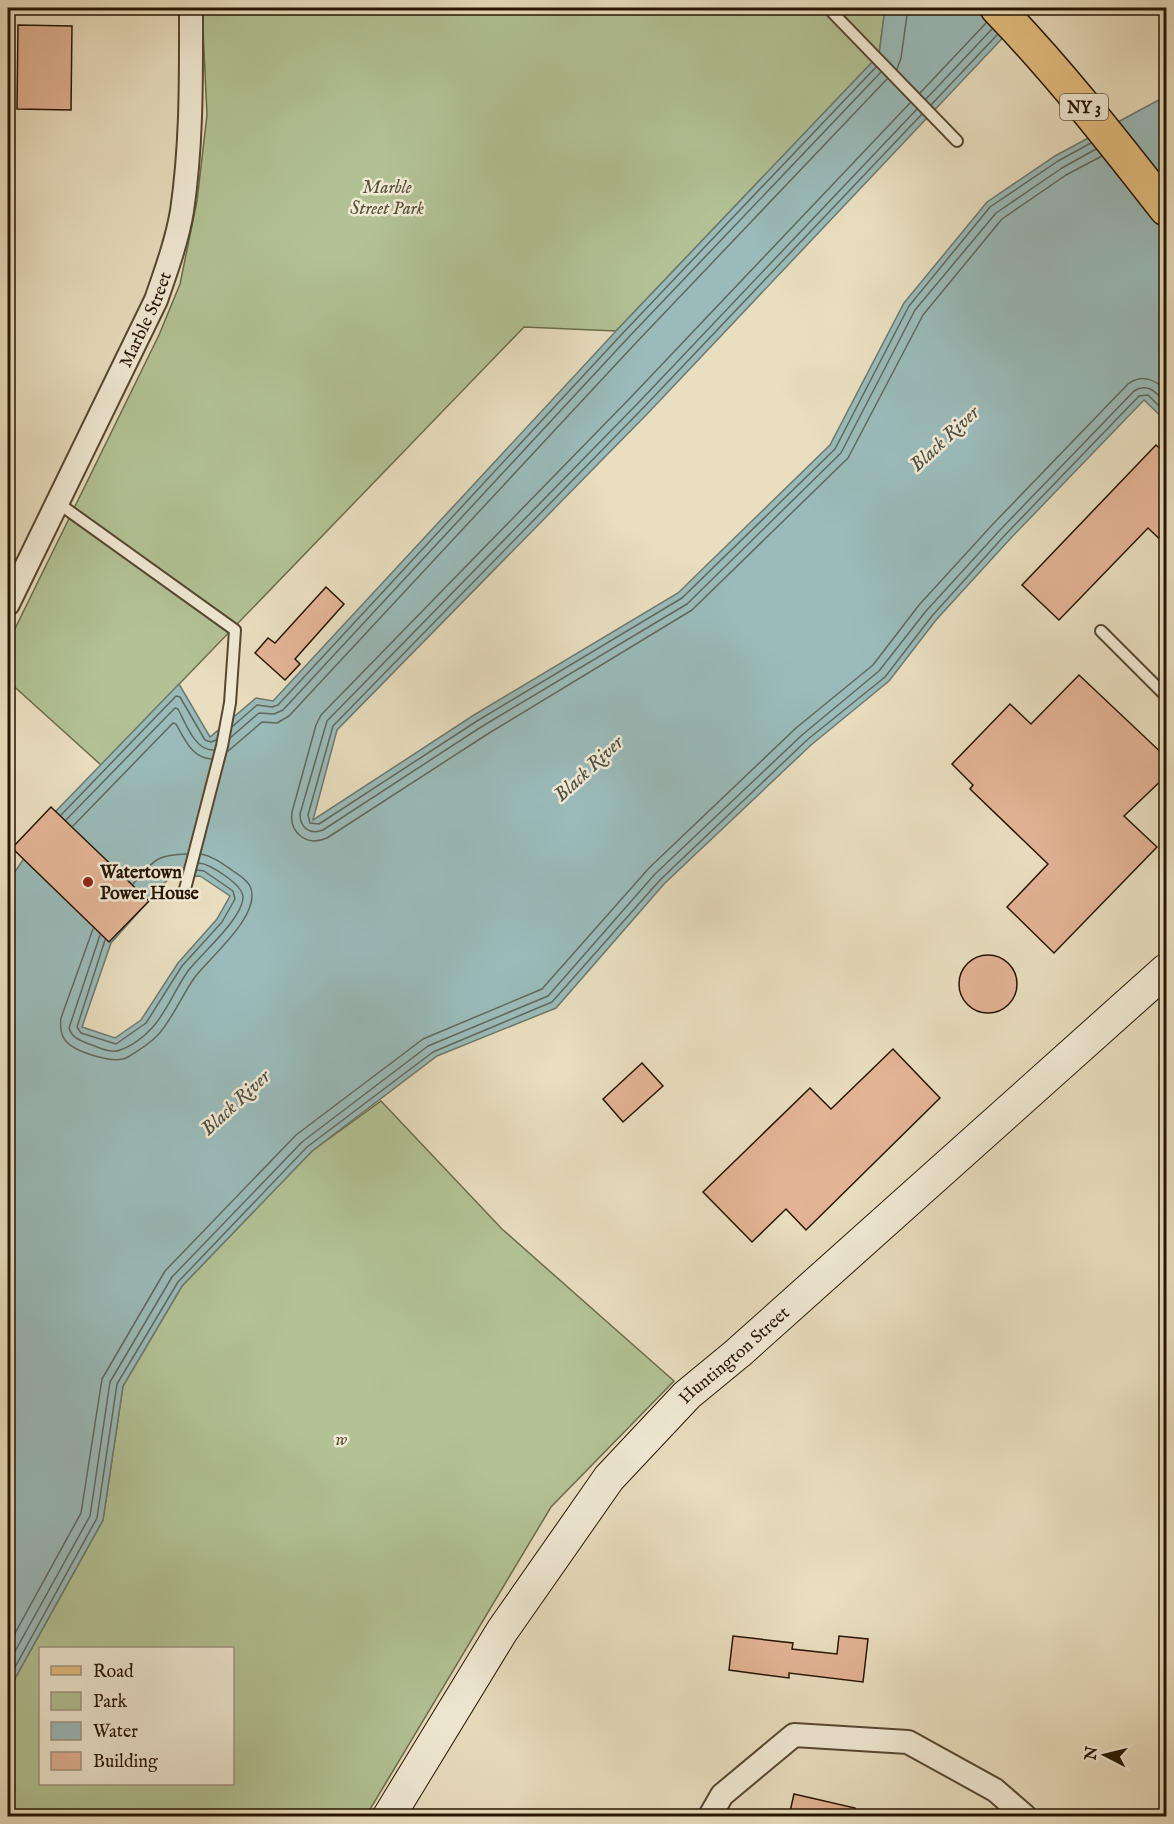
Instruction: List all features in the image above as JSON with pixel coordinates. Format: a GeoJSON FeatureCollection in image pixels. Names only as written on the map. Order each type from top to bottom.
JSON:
{"type":"FeatureCollection","features":[{"type":"Feature","properties":{"kind":"main road","name":"NY 3"},"geometry":{"type":"LineString","coordinates":[[997,8],[1108,135],[1167,209]]}},
{"type":"Feature","properties":{"kind":"street","name":"Marble Street"},"geometry":{"type":"LineString","coordinates":[[8,604],[156,300],[173,248],[182,212],[191,113],[191,8]]}},
{"type":"Feature","properties":{"kind":"street","name":"Huntington Street"},"geometry":{"type":"LineString","coordinates":[[389,1816],[502,1631],[609,1478],[687,1395],[738,1353],[1167,970]]}},
{"type":"Feature","properties":{"kind":"street"},"geometry":{"type":"LineString","coordinates":[[710,1816],[722,1795],[795,1735],[908,1742],[995,1790],[1025,1816]]}},
{"type":"Feature","properties":{"kind":"lane"},"geometry":{"type":"LineString","coordinates":[[833,13],[957,141]]}},
{"type":"Feature","properties":{"kind":"lane"},"geometry":{"type":"LineString","coordinates":[[58,503],[235,630],[230,703],[222,746],[185,889]]}},
{"type":"Feature","properties":{"kind":"lane"},"geometry":{"type":"LineString","coordinates":[[1101,631],[1167,696]]}},
{"type":"Feature","properties":{"kind":"green space","name":"Marble Street Park"},"geometry":{"type":"Polygon","coordinates":[[[202,8],[885,8],[879,55],[616,331],[524,327],[101,765],[8,681],[8,643],[159,335],[180,284],[197,201],[207,115],[202,8]]]}},
{"type":"Feature","properties":{"kind":"green space","name":"w"},"geometry":{"type":"Polygon","coordinates":[[[381,1101],[502,1229],[674,1381],[551,1507],[366,1816],[8,1816],[8,1691],[103,1520],[123,1386],[182,1286],[312,1151],[381,1101]]]}},
{"type":"Feature","properties":{"kind":"water","name":"Black River"},"geometry":{"type":"Polygon","coordinates":[[[885,8],[1031,8],[650,411],[337,730],[313,820],[474,715],[678,593],[830,445],[904,303],[987,202],[1055,156],[1166,96],[1166,421],[1144,400],[1010,539],[936,620],[889,681],[811,745],[664,884],[556,1008],[437,1056],[312,1151],[182,1286],[123,1386],[103,1520],[8,1691],[8,882],[56,811],[179,684],[210,737],[256,698],[273,701],[616,331],[879,55],[885,8]],[[200,876],[170,877],[111,943],[82,1027],[115,1038],[141,1020],[178,963],[217,919],[230,896],[200,876]]]}},
{"type":"Feature","properties":{"kind":"building"},"geometry":{"type":"Polygon","coordinates":[[[18,25],[72,26],[71,110],[17,109],[18,25]]]}},
{"type":"Feature","properties":{"kind":"building"},"geometry":{"type":"Polygon","coordinates":[[[1156,445],[1167,455],[1167,546],[1148,528],[1059,620],[1022,585],[1156,445]]]}},
{"type":"Feature","properties":{"kind":"building"},"geometry":{"type":"Polygon","coordinates":[[[326,587],[344,604],[295,659],[300,664],[285,680],[255,653],[268,638],[275,643],[326,587]]]}},
{"type":"Feature","properties":{"kind":"building"},"geometry":{"type":"Polygon","coordinates":[[[1079,675],[1167,758],[1167,775],[1124,816],[1157,847],[1054,953],[1007,907],[1048,864],[970,789],[973,785],[952,764],[1010,704],[1031,724],[1079,675]]]}},
{"type":"Feature","properties":{"kind":"building","name":"Watertown Power House"},"geometry":{"type":"Polygon","coordinates":[[[51,807],[149,901],[109,942],[12,848],[51,807]]]}},
{"type":"Feature","properties":{"kind":"building"},"geometry":{"type":"Polygon","coordinates":[[[982,955],[994,955],[1009,963],[1017,978],[1017,990],[1009,1005],[994,1013],[982,1013],[967,1005],[959,990],[959,978],[967,963],[982,955]]]}},
{"type":"Feature","properties":{"kind":"building"},"geometry":{"type":"Polygon","coordinates":[[[893,1049],[940,1098],[806,1230],[786,1209],[752,1242],[703,1192],[810,1088],[831,1109],[893,1049]]]}},
{"type":"Feature","properties":{"kind":"building"},"geometry":{"type":"Polygon","coordinates":[[[642,1063],[663,1086],[623,1122],[603,1099],[642,1063]]]}},
{"type":"Feature","properties":{"kind":"building"},"geometry":{"type":"Polygon","coordinates":[[[733,1636],[793,1643],[792,1649],[837,1654],[839,1636],[868,1639],[863,1682],[789,1673],[789,1678],[729,1670],[733,1636]]]}},
{"type":"Feature","properties":{"kind":"building"},"geometry":{"type":"Polygon","coordinates":[[[794,1794],[855,1808],[854,1816],[789,1816],[794,1794]]]}},
{"type":"Feature","properties":{"kind":"place","name":"Watertown Power House"},"geometry":{"type":"Point","coordinates":[88,882]}}]}
